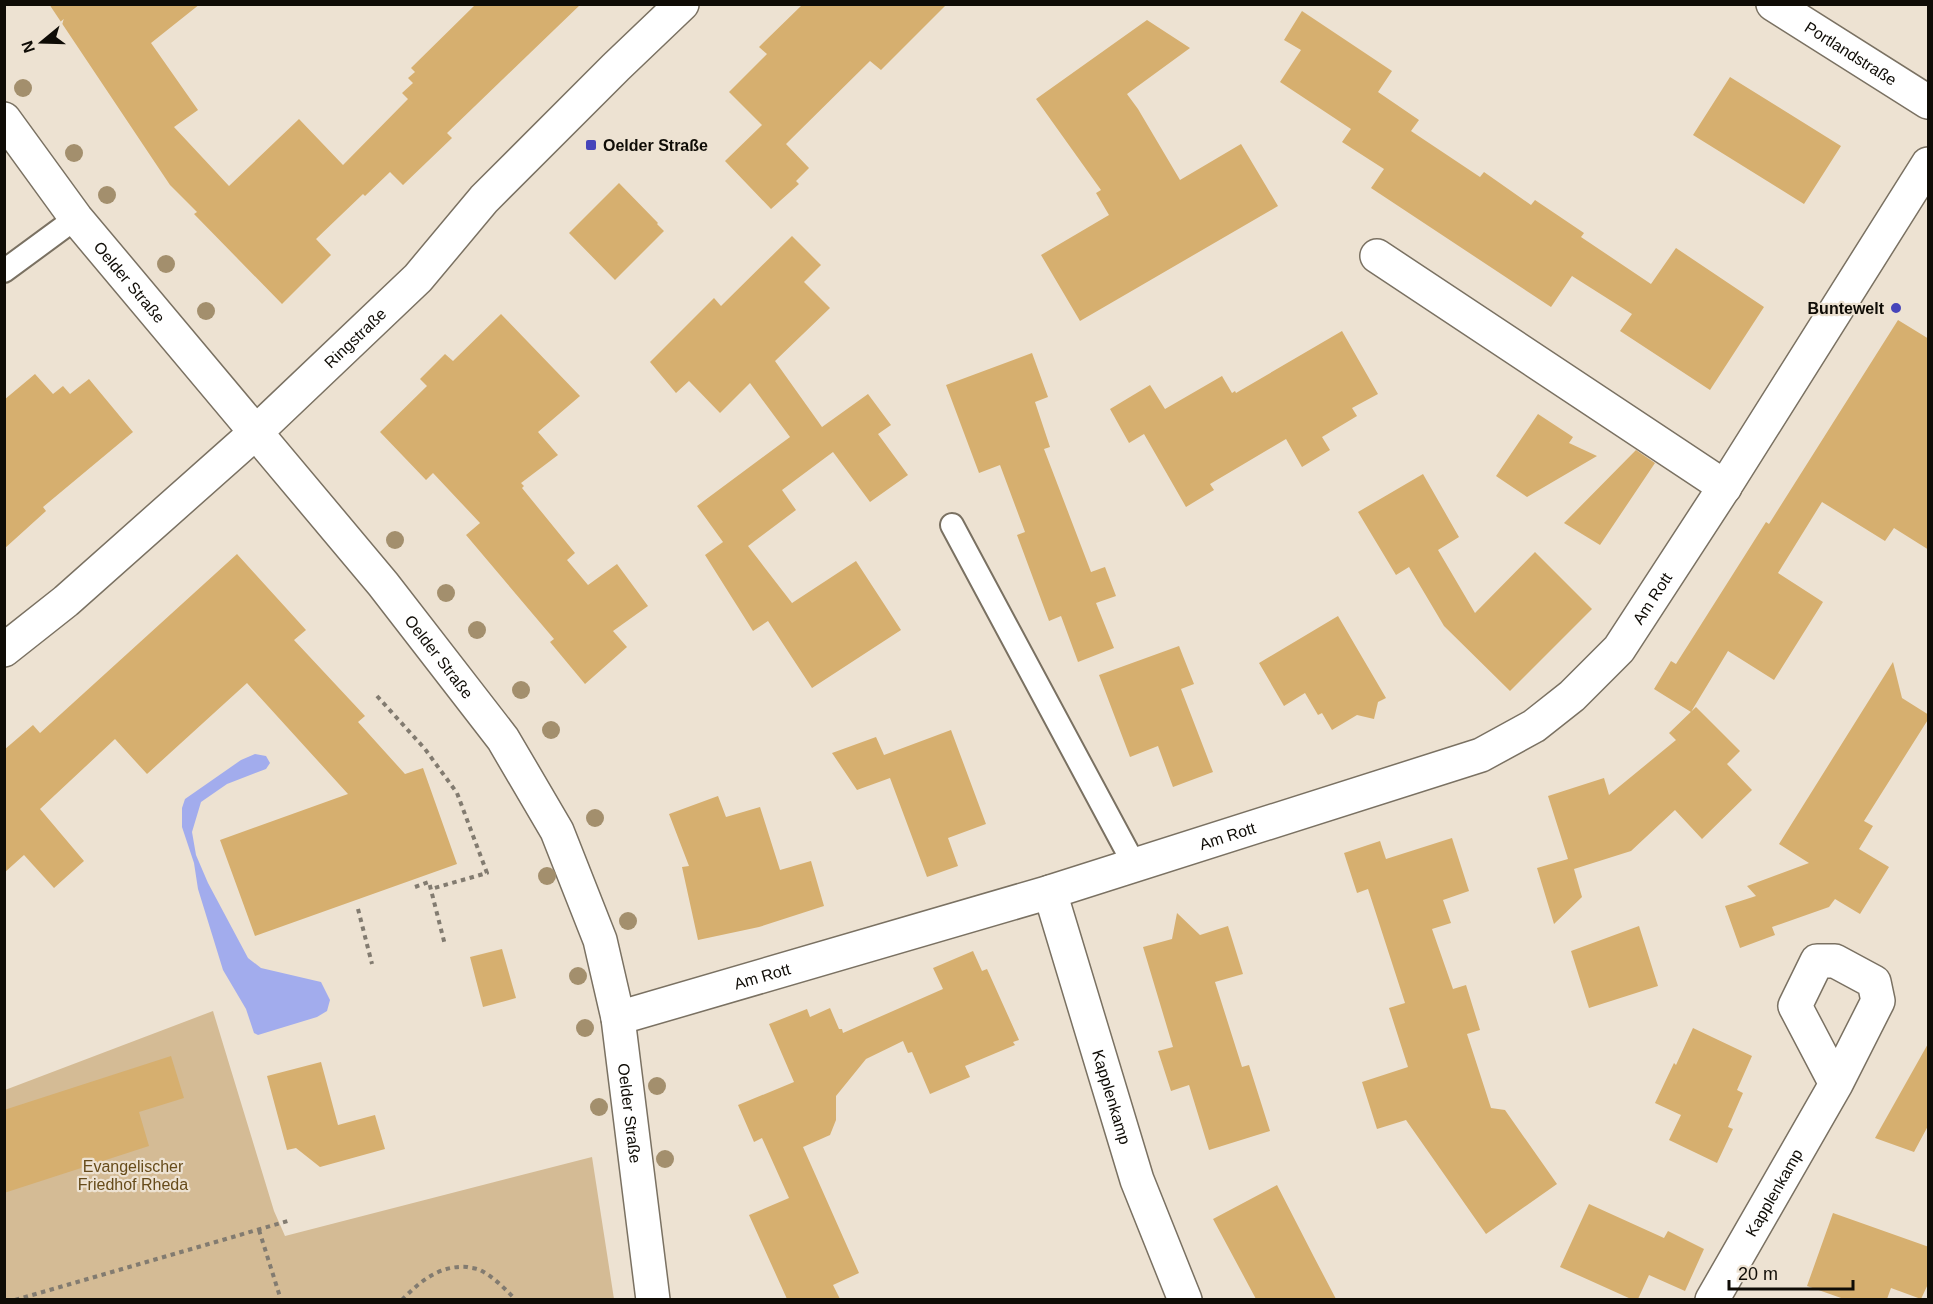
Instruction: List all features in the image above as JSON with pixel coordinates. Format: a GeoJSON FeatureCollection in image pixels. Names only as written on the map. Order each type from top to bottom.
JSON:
{"type":"FeatureCollection","features":[{"type":"Feature","properties":{"kind":"street","name":"Ringstraße"},"geometry":{"type":"LineString","coordinates":[[4,650],[66,601],[255,433],[418,278],[484,199],[682,4]]}},
{"type":"Feature","properties":{"kind":"street","name":"Portlandstraße"},"geometry":{"type":"LineString","coordinates":[[1773,4],[1929,102]]}},
{"type":"Feature","properties":{"kind":"street","name":"Oelder Straße"},"geometry":{"type":"LineString","coordinates":[[4,119],[76,218],[383,584],[503,739],[557,831],[600,940],[618,1018],[653,1299]]}},
{"type":"Feature","properties":{"kind":"street","name":"Am Rott"},"geometry":{"type":"LineString","coordinates":[[618,1018],[1050,892],[1481,754],[1534,726],[1572,696],[1619,649],[1725,487],[1929,164]]}},
{"type":"Feature","properties":{"kind":"street"},"geometry":{"type":"LineString","coordinates":[[1377,256],[1725,487]]}},
{"type":"Feature","properties":{"kind":"street","name":"Kapplenkamp"},"geometry":{"type":"LineString","coordinates":[[1050,892],[1137,1180],[1185,1299]]}},
{"type":"Feature","properties":{"kind":"street","name":"Kapplenkamp"},"geometry":{"type":"LineString","coordinates":[[1712,1299],[1836,1084]]}},
{"type":"Feature","properties":{"kind":"lane"},"geometry":{"type":"LineString","coordinates":[[4,271],[76,218]]}},
{"type":"Feature","properties":{"kind":"lane"},"geometry":{"type":"LineString","coordinates":[[952,525],[1134,864]]}},
{"type":"Feature","properties":{"kind":"path"},"geometry":{"type":"LineString","coordinates":[[376,696],[425,748],[457,793],[487,873],[430,889]]}},
{"type":"Feature","properties":{"kind":"path"},"geometry":{"type":"LineString","coordinates":[[415,887],[429,882],[446,945]]}},
{"type":"Feature","properties":{"kind":"path"},"geometry":{"type":"LineString","coordinates":[[358,909],[372,964]]}},
{"type":"Feature","properties":{"kind":"path"},"geometry":{"type":"LineString","coordinates":[[15,1299],[288,1221]]}},
{"type":"Feature","properties":{"kind":"path"},"geometry":{"type":"LineString","coordinates":[[259,1230],[281,1299]]}},
{"type":"Feature","properties":{"kind":"path"},"geometry":{"type":"LineString","coordinates":[[402,1299],[416,1285],[435,1273],[454,1266],[478,1268],[497,1281],[516,1299]]}},
{"type":"Feature","properties":{"kind":"green space","name":"Evangelischer Friedhof Rheda"},"geometry":{"type":"Polygon","coordinates":[[[213,1011],[274,1211],[285,1236],[592,1157],[614,1299],[5,1300],[5,1090],[213,1011]]]}},
{"type":"Feature","properties":{"kind":"water"},"geometry":{"type":"Polygon","coordinates":[[[255,754],[266,756],[270,763],[266,769],[227,784],[201,802],[192,832],[196,855],[208,883],[248,958],[261,968],[321,982],[330,1000],[327,1011],[317,1017],[258,1035],[254,1033],[246,1009],[223,970],[182,827],[182,808],[185,799],[241,760],[255,754]]]}},
{"type":"Feature","properties":{"kind":"building"},"geometry":{"type":"Polygon","coordinates":[[[49,4],[200,4],[151,43],[198,110],[174,127],[229,186],[299,119],[343,165],[408,99],[402,93],[413,83],[408,78],[415,72],[411,68],[476,4],[581,4],[447,133],[452,138],[403,185],[390,172],[365,196],[363,194],[316,239],[331,255],[282,304],[194,214],[197,212],[170,185],[49,4]]]}},
{"type":"Feature","properties":{"kind":"building"},"geometry":{"type":"Polygon","coordinates":[[[803,4],[947,4],[881,70],[870,61],[786,144],[809,168],[796,181],[799,184],[771,209],[725,161],[762,125],[729,92],[767,54],[759,47],[803,4]]]}},
{"type":"Feature","properties":{"kind":"building"},"geometry":{"type":"Polygon","coordinates":[[[1302,11],[1392,71],[1378,92],[1419,120],[1411,131],[1480,177],[1484,172],[1531,205],[1535,200],[1584,233],[1581,237],[1651,284],[1676,248],[1764,307],[1710,390],[1620,331],[1632,314],[1572,276],[1551,307],[1371,188],[1384,169],[1342,142],[1351,129],[1280,82],[1301,50],[1284,40],[1302,11]]]}},
{"type":"Feature","properties":{"kind":"building"},"geometry":{"type":"Polygon","coordinates":[[[1147,20],[1190,48],[1127,94],[1180,180],[1241,144],[1278,206],[1080,321],[1041,255],[1109,215],[1096,193],[1101,190],[1036,99],[1147,20]]]}},
{"type":"Feature","properties":{"kind":"building"},"geometry":{"type":"Polygon","coordinates":[[[1730,77],[1841,146],[1804,204],[1693,135],[1730,77]]]}},
{"type":"Feature","properties":{"kind":"building"},"geometry":{"type":"Polygon","coordinates":[[[619,183],[664,231],[615,280],[569,233],[619,183]]]}},
{"type":"Feature","properties":{"kind":"building"},"geometry":{"type":"Polygon","coordinates":[[[792,236],[821,265],[804,282],[830,308],[775,361],[822,427],[868,394],[891,425],[878,434],[908,475],[870,502],[833,452],[782,490],[796,510],[748,546],[792,603],[856,561],[901,630],[812,688],[768,621],[753,631],[705,555],[723,542],[697,506],[790,437],[750,383],[720,413],[689,381],[676,393],[650,362],[714,298],[721,306],[792,236]]]}},
{"type":"Feature","properties":{"kind":"building"},"geometry":{"type":"Polygon","coordinates":[[[501,314],[580,396],[538,432],[558,455],[521,483],[524,486],[522,488],[575,553],[567,560],[588,585],[617,564],[648,606],[613,631],[627,647],[585,684],[550,642],[554,639],[466,535],[480,523],[433,473],[426,480],[380,432],[427,386],[420,379],[445,354],[453,361],[501,314]]]}},
{"type":"Feature","properties":{"kind":"building"},"geometry":{"type":"Polygon","coordinates":[[[1898,320],[1929,339],[1929,550],[1894,528],[1885,541],[1822,502],[1778,573],[1823,602],[1774,680],[1728,651],[1691,712],[1654,689],[1671,661],[1676,664],[1766,522],[1769,524],[1898,320]]]}},
{"type":"Feature","properties":{"kind":"building"},"geometry":{"type":"Polygon","coordinates":[[[1342,331],[1378,394],[1352,408],[1357,416],[1322,437],[1330,450],[1302,467],[1286,439],[1210,484],[1214,490],[1186,507],[1144,434],[1129,443],[1110,409],[1150,385],[1165,409],[1222,376],[1232,393],[1235,391],[1236,393],[1342,331]]]}},
{"type":"Feature","properties":{"kind":"building"},"geometry":{"type":"Polygon","coordinates":[[[1032,353],[1048,397],[1035,402],[1050,447],[1044,449],[1091,572],[1105,567],[1116,596],[1096,603],[1114,648],[1078,662],[1061,616],[1049,621],[1017,535],[1025,532],[1000,465],[979,473],[946,385],[1032,353]]]}},
{"type":"Feature","properties":{"kind":"building"},"geometry":{"type":"Polygon","coordinates":[[[35,374],[53,394],[63,386],[70,394],[89,379],[133,432],[43,507],[46,511],[4,549],[4,400],[35,374]]]}},
{"type":"Feature","properties":{"kind":"building"},"geometry":{"type":"Polygon","coordinates":[[[1538,414],[1573,437],[1569,443],[1597,456],[1527,497],[1496,476],[1538,414]]]}},
{"type":"Feature","properties":{"kind":"building"},"geometry":{"type":"Polygon","coordinates":[[[1636,450],[1655,463],[1600,545],[1564,523],[1636,450]]]}},
{"type":"Feature","properties":{"kind":"building"},"geometry":{"type":"Polygon","coordinates":[[[1423,474],[1459,537],[1438,550],[1475,613],[1535,552],[1592,609],[1510,691],[1444,626],[1409,567],[1396,575],[1358,512],[1423,474]]]}},
{"type":"Feature","properties":{"kind":"building"},"geometry":{"type":"Polygon","coordinates":[[[237,554],[306,630],[294,640],[365,716],[358,722],[405,774],[423,768],[457,864],[255,936],[220,840],[348,794],[247,683],[147,774],[115,739],[40,809],[84,861],[54,888],[24,855],[4,873],[4,750],[33,725],[40,733],[237,554]]]}},
{"type":"Feature","properties":{"kind":"building"},"geometry":{"type":"Polygon","coordinates":[[[1338,616],[1386,698],[1378,702],[1374,719],[1357,715],[1332,730],[1322,713],[1318,715],[1305,693],[1284,706],[1259,663],[1338,616]]]}},
{"type":"Feature","properties":{"kind":"building"},"geometry":{"type":"Polygon","coordinates":[[[1179,646],[1194,684],[1181,689],[1213,772],[1173,787],[1158,746],[1130,757],[1099,675],[1179,646]]]}},
{"type":"Feature","properties":{"kind":"building"},"geometry":{"type":"Polygon","coordinates":[[[1893,662],[1902,698],[1929,715],[1929,718],[1864,821],[1873,826],[1859,849],[1889,867],[1860,914],[1835,899],[1829,907],[1772,927],[1775,935],[1740,948],[1725,906],[1756,896],[1747,886],[1809,863],[1779,844],[1893,662]]]}},
{"type":"Feature","properties":{"kind":"building"},"geometry":{"type":"Polygon","coordinates":[[[1696,707],[1740,751],[1727,764],[1752,790],[1702,839],[1675,810],[1631,851],[1574,869],[1582,897],[1554,924],[1537,868],[1568,859],[1548,796],[1604,778],[1609,795],[1676,740],[1669,733],[1696,707]]]}},
{"type":"Feature","properties":{"kind":"building"},"geometry":{"type":"Polygon","coordinates":[[[951,730],[986,824],[948,838],[958,866],[927,877],[890,778],[857,790],[832,753],[876,737],[884,755],[951,730]]]}},
{"type":"Feature","properties":{"kind":"building"},"geometry":{"type":"Polygon","coordinates":[[[718,796],[726,817],[760,807],[780,870],[811,861],[824,906],[759,927],[698,940],[682,867],[689,866],[669,814],[718,796]]]}},
{"type":"Feature","properties":{"kind":"building"},"geometry":{"type":"Polygon","coordinates":[[[1452,838],[1469,891],[1443,900],[1451,923],[1432,929],[1453,989],[1466,985],[1480,1030],[1467,1034],[1491,1108],[1505,1110],[1557,1184],[1486,1234],[1406,1120],[1377,1129],[1362,1082],[1408,1067],[1389,1008],[1405,1003],[1368,889],[1357,893],[1344,853],[1380,841],[1386,859],[1452,838]]]}},
{"type":"Feature","properties":{"kind":"building"},"geometry":{"type":"Polygon","coordinates":[[[1177,913],[1200,935],[1228,926],[1243,974],[1215,982],[1242,1067],[1249,1065],[1270,1131],[1209,1150],[1189,1085],[1171,1091],[1158,1051],[1173,1047],[1143,947],[1172,939],[1177,913]]]}},
{"type":"Feature","properties":{"kind":"building"},"geometry":{"type":"Polygon","coordinates":[[[1639,926],[1658,986],[1589,1008],[1571,951],[1639,926]]]}},
{"type":"Feature","properties":{"kind":"building"},"geometry":{"type":"Polygon","coordinates":[[[502,949],[516,998],[483,1007],[470,957],[502,949]]]}},
{"type":"Feature","properties":{"kind":"building"},"geometry":{"type":"Polygon","coordinates":[[[973,951],[982,971],[987,969],[1019,1040],[1013,1042],[1015,1045],[965,1066],[970,1077],[930,1094],[912,1052],[908,1053],[903,1041],[866,1059],[836,1096],[836,1120],[830,1135],[803,1147],[859,1273],[833,1285],[840,1299],[787,1299],[749,1215],[789,1198],[762,1138],[754,1142],[738,1105],[794,1082],[769,1024],[807,1009],[810,1017],[830,1008],[843,1033],[943,989],[933,968],[973,951]]]}},
{"type":"Feature","properties":{"kind":"building"},"geometry":{"type":"Polygon","coordinates":[[[1693,1028],[1752,1056],[1737,1090],[1743,1093],[1728,1127],[1733,1129],[1717,1163],[1669,1140],[1681,1115],[1655,1103],[1693,1028]]]}},
{"type":"Feature","properties":{"kind":"building"},"geometry":{"type":"Polygon","coordinates":[[[1929,1042],[1929,1124],[1914,1152],[1875,1138],[1929,1042]]]}},
{"type":"Feature","properties":{"kind":"building"},"geometry":{"type":"Polygon","coordinates":[[[171,1056],[184,1098],[139,1112],[149,1146],[4,1193],[4,1110],[171,1056]]]}},
{"type":"Feature","properties":{"kind":"building"},"geometry":{"type":"Polygon","coordinates":[[[321,1062],[338,1125],[375,1115],[385,1149],[320,1167],[296,1148],[287,1150],[267,1076],[321,1062]]]}},
{"type":"Feature","properties":{"kind":"building"},"geometry":{"type":"Polygon","coordinates":[[[1277,1185],[1336,1299],[1256,1299],[1213,1219],[1277,1185]]]}},
{"type":"Feature","properties":{"kind":"building"},"geometry":{"type":"Polygon","coordinates":[[[1589,1204],[1664,1238],[1668,1231],[1704,1249],[1685,1291],[1649,1275],[1638,1299],[1631,1299],[1560,1267],[1589,1204]]]}},
{"type":"Feature","properties":{"kind":"building"},"geometry":{"type":"Polygon","coordinates":[[[1833,1213],[1929,1247],[1929,1282],[1921,1299],[1891,1288],[1887,1299],[1844,1299],[1807,1286],[1833,1213]]]}},
{"type":"Feature","properties":{"kind":"place","name":"Oelder Straße"},"geometry":{"type":"Point","coordinates":[591,145]}},
{"type":"Feature","properties":{"kind":"place","name":"Buntewelt"},"geometry":{"type":"Point","coordinates":[1896,308]}}]}
